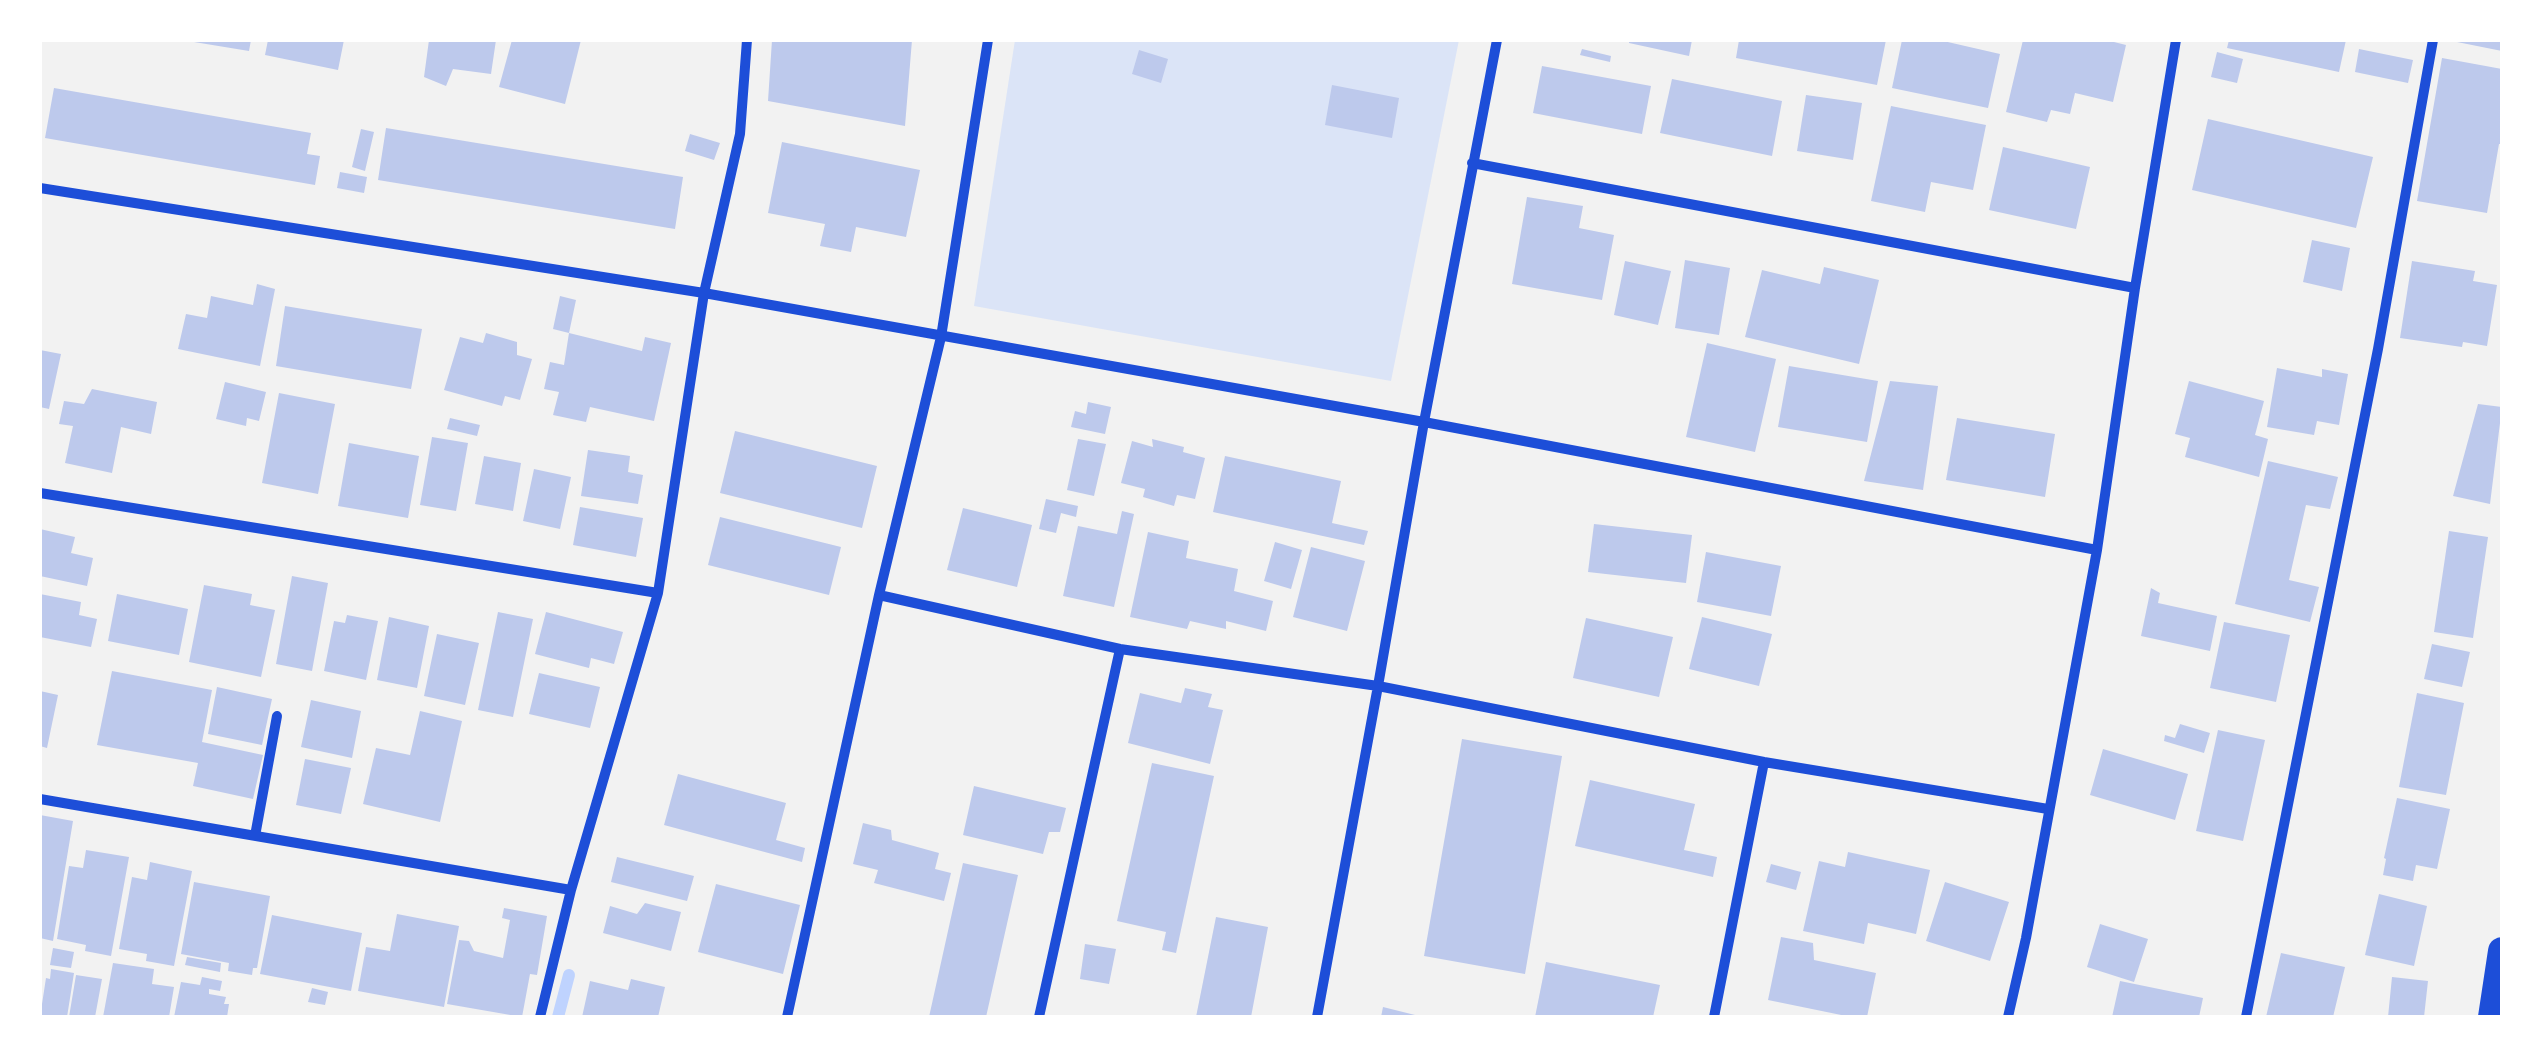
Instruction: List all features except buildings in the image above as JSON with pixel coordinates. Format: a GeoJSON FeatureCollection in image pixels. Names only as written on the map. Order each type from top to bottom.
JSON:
{"type":"FeatureCollection","features":[{"type":"Feature","properties":{"kind":"highway"},"geometry":{"type":"LineString","coordinates":[[2492,1017],[2502,951]]}},
{"type":"Feature","properties":{"kind":"street"},"geometry":{"type":"LineString","coordinates":[[540,1017],[571,890],[658,593],[704,294],[740,134],[747,40]]}},
{"type":"Feature","properties":{"kind":"street"},"geometry":{"type":"LineString","coordinates":[[787,1017],[878,595],[941,336],[988,40]]}},
{"type":"Feature","properties":{"kind":"street"},"geometry":{"type":"LineString","coordinates":[[1316,1017],[1496,40]]}},
{"type":"Feature","properties":{"kind":"street"},"geometry":{"type":"LineString","coordinates":[[2008,1017],[2026,938],[2096,550],[2134,288],[2176,40]]}},
{"type":"Feature","properties":{"kind":"street"},"geometry":{"type":"LineString","coordinates":[[2246,1017],[2378,349],[2433,40]]}},
{"type":"Feature","properties":{"kind":"street"},"geometry":{"type":"LineString","coordinates":[[1472,163],[2134,288]]}},
{"type":"Feature","properties":{"kind":"street"},"geometry":{"type":"LineString","coordinates":[[40,188],[704,294],[1424,422],[2096,550]]}},
{"type":"Feature","properties":{"kind":"street"},"geometry":{"type":"LineString","coordinates":[[40,494],[658,593]]}},
{"type":"Feature","properties":{"kind":"street"},"geometry":{"type":"LineString","coordinates":[[878,595],[1120,649],[1378,686],[1764,762],[2048,808]]}},
{"type":"Feature","properties":{"kind":"street"},"geometry":{"type":"LineString","coordinates":[[1039,1017],[1120,649]]}},
{"type":"Feature","properties":{"kind":"street"},"geometry":{"type":"LineString","coordinates":[[256,836],[277,716]]}},
{"type":"Feature","properties":{"kind":"street"},"geometry":{"type":"LineString","coordinates":[[1714,1017],[1764,762]]}},
{"type":"Feature","properties":{"kind":"street"},"geometry":{"type":"LineString","coordinates":[[40,799],[571,890]]}},
{"type":"Feature","properties":{"kind":"shaded area"},"geometry":{"type":"Polygon","coordinates":[[[1015,40],[1459,40],[1391,381],[974,306],[1015,40]]]}},
{"type":"Feature","properties":{"kind":"waterway"},"geometry":{"type":"LineString","coordinates":[[558,1017],[569,975]]}}]}
